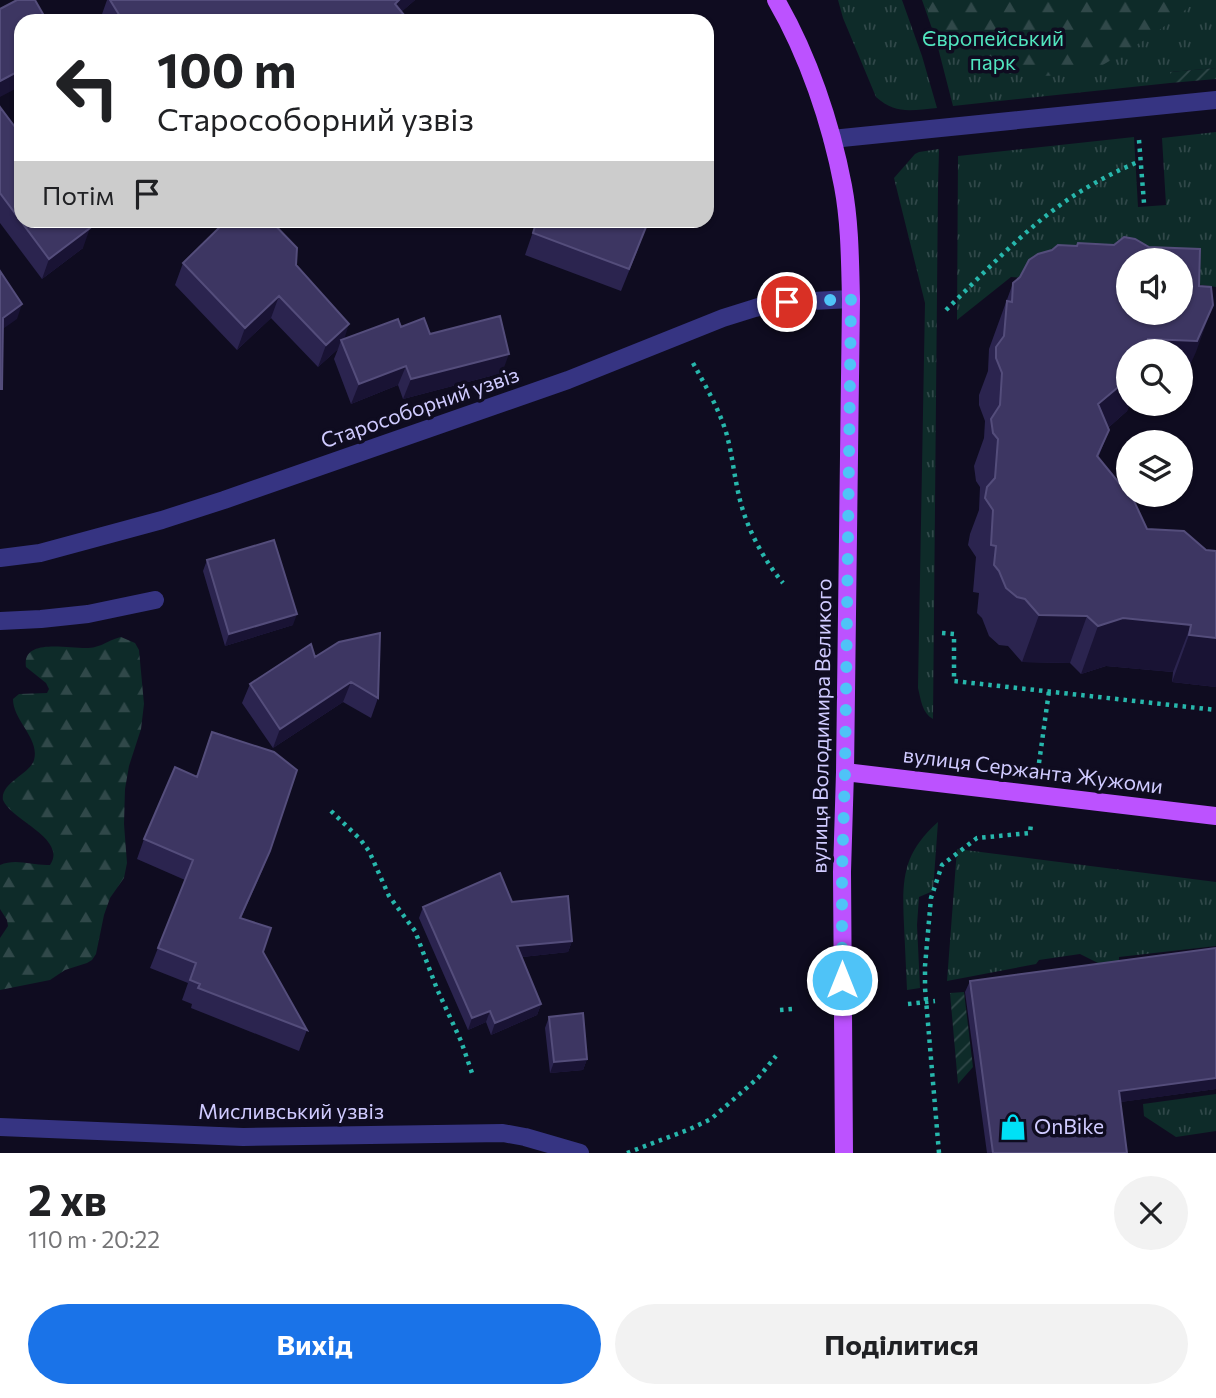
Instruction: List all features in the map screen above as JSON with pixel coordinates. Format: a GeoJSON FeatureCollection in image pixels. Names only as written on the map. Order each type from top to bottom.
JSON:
{"type":"FeatureCollection","features":[{"type":"Feature","properties":{"kind":"main road","name":"вулиця Володимира Великого"},"geometry":{"type":"LineString","coordinates":[[776,0],[813,78],[844,188],[848,229],[851,299],[842,872],[844,1153]]}},
{"type":"Feature","properties":{"kind":"main road","name":"вулиця Сержанта Жужоми"},"geometry":{"type":"LineString","coordinates":[[845,772],[1216,816]]}},
{"type":"Feature","properties":{"kind":"street"},"geometry":{"type":"LineString","coordinates":[[832,139],[1216,100]]}},
{"type":"Feature","properties":{"kind":"street","name":"Старособорний узвіз"},"geometry":{"type":"LineString","coordinates":[[0,558],[40,553],[224,500],[568,380],[723,318],[774,303],[851,299]]}},
{"type":"Feature","properties":{"kind":"street"},"geometry":{"type":"LineString","coordinates":[[0,621],[41,620],[88,614],[155,600]]}},
{"type":"Feature","properties":{"kind":"street","name":"Мисливський узвіз"},"geometry":{"type":"LineString","coordinates":[[0,1127],[243,1137],[503,1133],[580,1153]]}},
{"type":"Feature","properties":{"kind":"path"},"geometry":{"type":"LineString","coordinates":[[1138,132],[1144,203]]}},
{"type":"Feature","properties":{"kind":"path"},"geometry":{"type":"LineString","coordinates":[[946,310],[1041,220],[1065,201],[1140,161]]}},
{"type":"Feature","properties":{"kind":"path"},"geometry":{"type":"LineString","coordinates":[[678,335],[719,414],[728,440],[746,519],[767,561],[783,583]]}},
{"type":"Feature","properties":{"kind":"path"},"geometry":{"type":"LineString","coordinates":[[942,633],[954,634],[954,681],[1216,710]]}},
{"type":"Feature","properties":{"kind":"path"},"geometry":{"type":"LineString","coordinates":[[1039,760],[1049,691]]}},
{"type":"Feature","properties":{"kind":"path"},"geometry":{"type":"LineString","coordinates":[[331,811],[369,851],[389,896],[415,931],[472,1073]]}},
{"type":"Feature","properties":{"kind":"path"},"geometry":{"type":"LineString","coordinates":[[939,1153],[925,966],[931,898],[942,865],[977,838],[1030,832],[1031,818]]}},
{"type":"Feature","properties":{"kind":"path"},"geometry":{"type":"LineString","coordinates":[[908,1004],[935,1001]]}},
{"type":"Feature","properties":{"kind":"path"},"geometry":{"type":"LineString","coordinates":[[780,1010],[793,1009]]}},
{"type":"Feature","properties":{"kind":"path"},"geometry":{"type":"LineString","coordinates":[[627,1153],[711,1119],[758,1078],[776,1056]]}},
{"type":"Feature","properties":{"kind":"green space"},"geometry":{"type":"Polygon","coordinates":[[[838,0],[902,0],[937,108],[897,109],[876,97],[838,0]]]}},
{"type":"Feature","properties":{"kind":"green space","name":"Європейський парк"},"geometry":{"type":"Polygon","coordinates":[[[922,0],[1216,0],[1216,68],[1170,72],[1170,83],[953,106],[936,40],[922,0]]]}},
{"type":"Feature","properties":{"kind":"green space"},"geometry":{"type":"Polygon","coordinates":[[[923,0],[1198,0],[1153,35],[1101,66],[1069,75],[1040,76],[987,72],[961,59],[936,25],[923,0]]]}},
{"type":"Feature","properties":{"kind":"green space"},"geometry":{"type":"Polygon","coordinates":[[[1216,68],[1216,79],[1170,83],[1170,72],[1216,68]]]}},
{"type":"Feature","properties":{"kind":"green space"},"geometry":{"type":"Polygon","coordinates":[[[1216,132],[1216,287],[1193,284],[1193,248],[1116,248],[1116,264],[1045,279],[1011,277],[957,320],[958,156],[1134,137],[1138,207],[1166,205],[1162,138],[1216,132]]]}},
{"type":"Feature","properties":{"kind":"green space"},"geometry":{"type":"Polygon","coordinates":[[[939,149],[933,719],[924,710],[918,688],[925,303],[894,178],[915,154],[939,149]]]}},
{"type":"Feature","properties":{"kind":"green space"},"geometry":{"type":"Polygon","coordinates":[[[121,637],[135,643],[139,650],[144,704],[141,729],[125,789],[127,863],[124,878],[110,898],[96,954],[92,960],[65,970],[50,980],[0,990],[0,938],[8,926],[0,909],[0,865],[19,862],[50,865],[53,856],[45,838],[16,815],[3,800],[3,794],[10,784],[31,765],[35,752],[17,715],[13,699],[19,694],[47,693],[49,689],[46,683],[26,667],[27,657],[41,647],[95,647],[121,637]]]}},
{"type":"Feature","properties":{"kind":"green space"},"geometry":{"type":"Polygon","coordinates":[[[938,822],[933,891],[919,897],[917,925],[920,988],[907,990],[904,881],[917,845],[938,822]]]}},
{"type":"Feature","properties":{"kind":"green space"},"geometry":{"type":"Polygon","coordinates":[[[957,849],[1216,882],[1216,946],[1119,957],[1119,970],[1100,972],[1098,963],[1080,954],[1039,960],[1036,964],[947,981],[957,849]]]}},
{"type":"Feature","properties":{"kind":"green space"},"geometry":{"type":"Polygon","coordinates":[[[964,992],[973,1067],[958,1084],[950,993],[964,992]]]}},
{"type":"Feature","properties":{"kind":"green space"},"geometry":{"type":"Polygon","coordinates":[[[1216,1094],[1216,1131],[1176,1137],[1144,1116],[1143,1104],[1216,1094]]]}},
{"type":"Feature","properties":{"kind":"building"},"geometry":{"type":"Polygon","coordinates":[[[17,0],[35,0],[43,14],[14,14],[14,74],[0,81],[0,9],[17,0]]]}},
{"type":"Feature","properties":{"kind":"building"},"geometry":{"type":"Polygon","coordinates":[[[110,0],[399,0],[395,4],[403,14],[119,14],[110,0]]]}},
{"type":"Feature","properties":{"kind":"building"},"geometry":{"type":"Polygon","coordinates":[[[0,107],[14,126],[14,212],[0,193],[0,107]]]}},
{"type":"Feature","properties":{"kind":"building"},"geometry":{"type":"Polygon","coordinates":[[[26,228],[90,228],[49,259],[26,228]]]}},
{"type":"Feature","properties":{"kind":"building"},"geometry":{"type":"Polygon","coordinates":[[[219,228],[278,228],[297,248],[296,265],[349,324],[326,345],[279,296],[245,328],[183,263],[219,228]]]}},
{"type":"Feature","properties":{"kind":"building"},"geometry":{"type":"Polygon","coordinates":[[[535,228],[646,228],[629,269],[533,233],[535,228]]]}},
{"type":"Feature","properties":{"kind":"building"},"geometry":{"type":"Polygon","coordinates":[[[1124,237],[1135,239],[1149,247],[1174,248],[1116,248],[1116,325],[1193,325],[1193,249],[1200,249],[1199,286],[1211,287],[1213,305],[1197,341],[1116,339],[1116,389],[1098,404],[1109,430],[1097,456],[1116,479],[1116,507],[1137,507],[1147,529],[1184,531],[1206,550],[1216,551],[1216,638],[1189,635],[1191,625],[1123,618],[1098,626],[1087,616],[1039,615],[1025,599],[1017,597],[1006,588],[994,565],[996,546],[991,545],[993,510],[985,498],[987,487],[995,478],[998,439],[993,433],[991,419],[1000,405],[1002,373],[996,358],[996,347],[1004,336],[1007,301],[1012,302],[1013,283],[1020,277],[1029,260],[1058,245],[1077,246],[1078,243],[1114,245],[1124,237]]]}},
{"type":"Feature","properties":{"kind":"building"},"geometry":{"type":"Polygon","coordinates":[[[0,271],[22,304],[3,318],[2,389],[0,389],[0,271]]]}},
{"type":"Feature","properties":{"kind":"building"},"geometry":{"type":"Polygon","coordinates":[[[500,316],[509,354],[411,379],[406,366],[359,384],[341,340],[398,319],[401,327],[424,318],[430,334],[500,316]]]}},
{"type":"Feature","properties":{"kind":"building"},"geometry":{"type":"Polygon","coordinates":[[[274,540],[297,614],[229,634],[207,560],[274,540]]]}},
{"type":"Feature","properties":{"kind":"building"},"geometry":{"type":"Polygon","coordinates":[[[380,633],[378,698],[351,682],[280,729],[250,684],[311,644],[315,657],[339,642],[380,633]]]}},
{"type":"Feature","properties":{"kind":"building"},"geometry":{"type":"Polygon","coordinates":[[[212,732],[274,752],[297,770],[270,851],[240,918],[271,928],[263,952],[307,1030],[198,988],[200,984],[190,980],[196,963],[158,948],[193,860],[144,839],[175,767],[197,777],[212,732]]]}},
{"type":"Feature","properties":{"kind":"building"},"geometry":{"type":"Polygon","coordinates":[[[500,873],[512,902],[568,896],[572,941],[517,946],[541,1004],[495,1023],[490,1011],[472,1018],[423,907],[500,873]]]}},
{"type":"Feature","properties":{"kind":"building"},"geometry":{"type":"Polygon","coordinates":[[[1216,948],[1216,1078],[1119,1091],[1127,1153],[993,1153],[970,981],[1216,948]]]}},
{"type":"Feature","properties":{"kind":"building"},"geometry":{"type":"Polygon","coordinates":[[[583,1013],[587,1059],[554,1062],[549,1017],[583,1013]]]}},
{"type":"Feature","properties":{"kind":"place","name":"OnBike"},"geometry":{"type":"Point","coordinates":[1013,1127]}},
{"type":"Feature","properties":{"kind":"route"},"geometry":{"type":"LineString","coordinates":[[787,302],[851,299],[842,980]]}}]}
